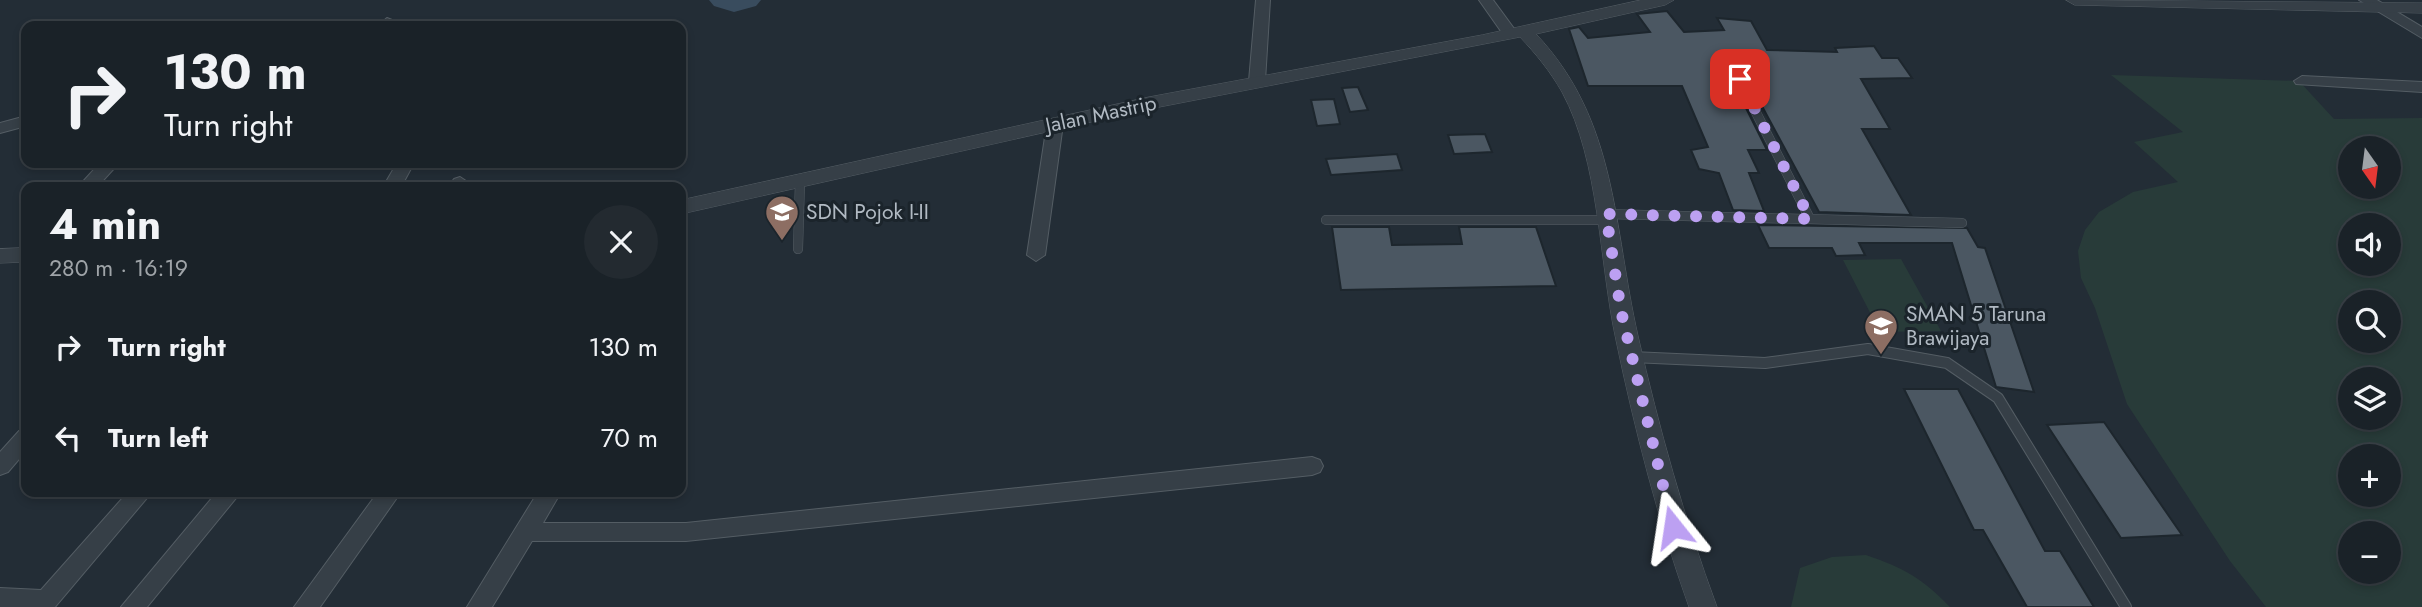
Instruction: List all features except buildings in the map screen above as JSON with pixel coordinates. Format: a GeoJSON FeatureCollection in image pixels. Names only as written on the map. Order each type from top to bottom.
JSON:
{"type":"FeatureCollection","features":[{"type":"Feature","properties":{"kind":"street"},"geometry":{"type":"LineString","coordinates":[[1257,81],[1263,0]]}},
{"type":"Feature","properties":{"kind":"street"},"geometry":{"type":"LineString","coordinates":[[1486,0],[1517,32],[1559,68],[1578,100],[1607,217],[1631,356],[1673,527],[1703,607]]}},
{"type":"Feature","properties":{"kind":"street","name":"Jalan Mastrip"},"geometry":{"type":"LineString","coordinates":[[686,206],[1257,81],[1517,32],[1665,0]]}},
{"type":"Feature","properties":{"kind":"street"},"geometry":{"type":"LineString","coordinates":[[2075,0],[2369,3],[2422,8]]}},
{"type":"Feature","properties":{"kind":"street"},"geometry":{"type":"LineString","coordinates":[[2369,3],[2422,33]]}},
{"type":"Feature","properties":{"kind":"street"},"geometry":{"type":"LineString","coordinates":[[2302,81],[2422,87]]}},
{"type":"Feature","properties":{"kind":"street"},"geometry":{"type":"LineString","coordinates":[[0,128],[21,122]]}},
{"type":"Feature","properties":{"kind":"street"},"geometry":{"type":"LineString","coordinates":[[1036,254],[1055,124]]}},
{"type":"Feature","properties":{"kind":"street"},"geometry":{"type":"LineString","coordinates":[[92,182],[105,168]]}},
{"type":"Feature","properties":{"kind":"street"},"geometry":{"type":"LineString","coordinates":[[0,256],[21,254]]}},
{"type":"Feature","properties":{"kind":"street"},"geometry":{"type":"LineString","coordinates":[[0,466],[21,443]]}},
{"type":"Feature","properties":{"kind":"street"},"geometry":{"type":"LineString","coordinates":[[524,532],[685,532],[1311,466]]}},
{"type":"Feature","properties":{"kind":"street"},"geometry":{"type":"LineString","coordinates":[[0,598],[43,603],[137,497]]}},
{"type":"Feature","properties":{"kind":"street"},"geometry":{"type":"LineString","coordinates":[[133,607],[226,497]]}},
{"type":"Feature","properties":{"kind":"street"},"geometry":{"type":"LineString","coordinates":[[306,607],[386,497]]}},
{"type":"Feature","properties":{"kind":"street"},"geometry":{"type":"LineString","coordinates":[[479,607],[547,497]]}},
{"type":"Feature","properties":{"kind":"lane"},"geometry":{"type":"LineString","coordinates":[[1730,61],[1810,219]]}},
{"type":"Feature","properties":{"kind":"lane"},"geometry":{"type":"LineString","coordinates":[[798,250],[800,181]]}},
{"type":"Feature","properties":{"kind":"lane"},"geometry":{"type":"LineString","coordinates":[[1326,220],[1607,217],[1962,223]]}},
{"type":"Feature","properties":{"kind":"lane"},"geometry":{"type":"LineString","coordinates":[[1631,356],[1765,363],[1868,349],[1947,363],[1998,398],[2126,607]]}},
{"type":"Feature","properties":{"kind":"green space"},"geometry":{"type":"Polygon","coordinates":[[[2111,75],[2299,81],[2334,119],[2422,118],[2422,607],[2266,607],[2230,561],[2127,404],[2095,308],[2081,278],[2078,251],[2085,230],[2099,212],[2133,192],[2178,182],[2134,142],[2183,132],[2111,75]]]}},
{"type":"Feature","properties":{"kind":"green space"},"geometry":{"type":"Polygon","coordinates":[[[1901,259],[1941,331],[1880,332],[1843,260],[1901,259]]]}},
{"type":"Feature","properties":{"kind":"green space"},"geometry":{"type":"Polygon","coordinates":[[[1866,555],[1912,575],[1950,607],[1791,607],[1800,568],[1832,557],[1866,555]]]}},
{"type":"Feature","properties":{"kind":"waterway"},"geometry":{"type":"LineString","coordinates":[[724,0],[734,3],[746,0]]}},
{"type":"Feature","properties":{"kind":"place","name":"SDN Pojok I-II"},"geometry":{"type":"Point","coordinates":[782,242]}},
{"type":"Feature","properties":{"kind":"place","name":"SMAN 5 Taruna Brawijaya"},"geometry":{"type":"Point","coordinates":[1881,356]}},
{"type":"Feature","properties":{"kind":"route"},"geometry":{"type":"LineString","coordinates":[[1673,527],[1651,446],[1621,311],[1606,214],[1810,219],[1782,158],[1740,79]]}}]}
